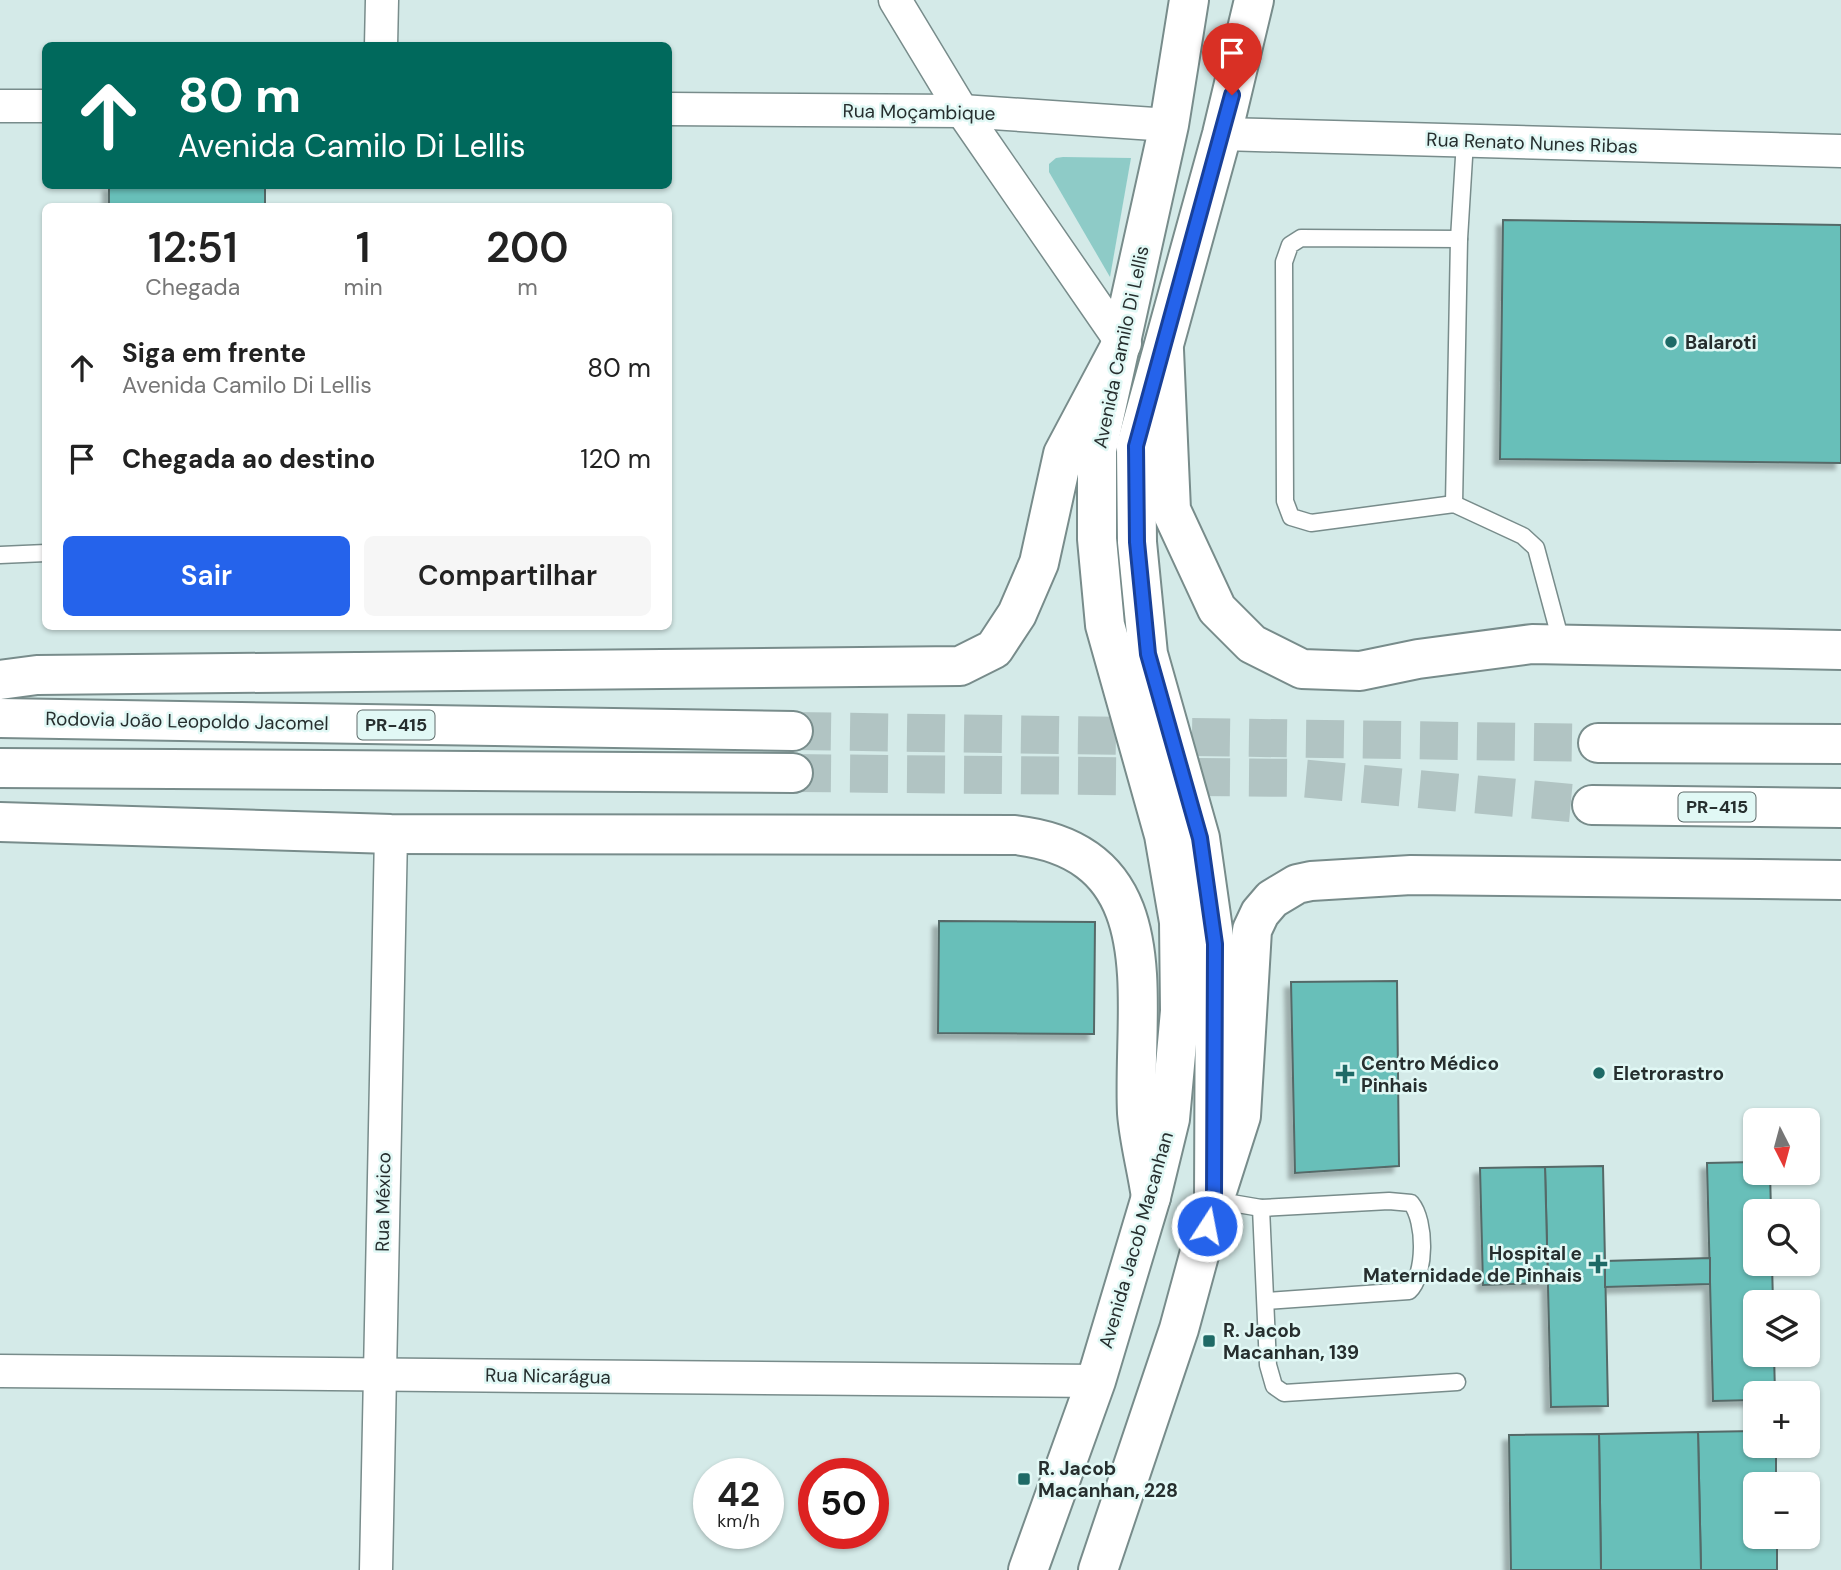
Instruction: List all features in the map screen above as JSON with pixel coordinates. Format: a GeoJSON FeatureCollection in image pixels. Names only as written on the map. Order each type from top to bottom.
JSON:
{"type":"FeatureCollection","features":[{"type":"Feature","properties":{"kind":"main road","name":"Avenida Camilo Di Lellis"},"geometry":{"type":"LineString","coordinates":[[1164,773],[1105,625],[1097,540],[1097,450],[1169,125],[1189,0]]}},
{"type":"Feature","properties":{"kind":"main road","name":"Avenida Camilo Di Lellis"},"geometry":{"type":"LineString","coordinates":[[1164,773],[1137,542],[1136,446],[1222,134],[1254,0]]}},
{"type":"Feature","properties":{"kind":"main road"},"geometry":{"type":"LineString","coordinates":[[0,680],[37,676],[960,666],[994,649],[1017,614],[1039,563],[1063,454],[1122,343]]}},
{"type":"Feature","properties":{"kind":"main road"},"geometry":{"type":"LineString","coordinates":[[1164,350],[1171,510],[1217,609],[1252,645],[1302,669],[1360,671],[1418,659],[1519,646],[1841,650]]}},
{"type":"Feature","properties":{"kind":"main road","name":"Rodovia João Leopoldo Jacomel"},"geometry":{"type":"LineString","coordinates":[[0,718],[793,731]]}},
{"type":"Feature","properties":{"kind":"main road"},"geometry":{"type":"LineString","coordinates":[[1598,743],[1841,744]]}},
{"type":"Feature","properties":{"kind":"main road"},"geometry":{"type":"LineString","coordinates":[[0,768],[793,773]]}},
{"type":"Feature","properties":{"kind":"main road"},"geometry":{"type":"LineString","coordinates":[[1164,773],[1200,838],[1215,944],[1214,1200]]}},
{"type":"Feature","properties":{"kind":"main road","name":"Avenida Jacob Macanhan"},"geometry":{"type":"LineString","coordinates":[[1028,1570],[1096,1381],[1151,1197],[1170,1119],[1180,1012],[1179,922],[1164,835],[1164,773]]}},
{"type":"Feature","properties":{"kind":"main road","name":"PR-415"},"geometry":{"type":"LineString","coordinates":[[1592,805],[1841,808]]}},
{"type":"Feature","properties":{"kind":"main road"},"geometry":{"type":"LineString","coordinates":[[0,822],[391,834],[1015,835],[1044,838],[1068,847],[1108,879],[1125,905],[1135,935],[1138,1115],[1151,1197]]}},
{"type":"Feature","properties":{"kind":"main road"},"geometry":{"type":"LineString","coordinates":[[1098,1570],[1179,1329],[1214,1200],[1241,1116],[1252,930],[1260,913],[1284,890],[1311,881],[1410,875],[1841,880]]}},
{"type":"Feature","properties":{"kind":"street"},"geometry":{"type":"LineString","coordinates":[[381,42],[383,0]]}},
{"type":"Feature","properties":{"kind":"street"},"geometry":{"type":"LineString","coordinates":[[895,0],[962,111],[1122,343]]}},
{"type":"Feature","properties":{"kind":"street"},"geometry":{"type":"LineString","coordinates":[[0,106],[42,106]]}},
{"type":"Feature","properties":{"kind":"street","name":"Rua Moçambique"},"geometry":{"type":"LineString","coordinates":[[672,109],[962,111],[1169,125]]}},
{"type":"Feature","properties":{"kind":"street","name":"Rua Renato Nunes Ribas"},"geometry":{"type":"LineString","coordinates":[[1222,134],[1841,151]]}},
{"type":"Feature","properties":{"kind":"street","name":"Rua México"},"geometry":{"type":"LineString","coordinates":[[376,1570],[391,834]]}},
{"type":"Feature","properties":{"kind":"street","name":"Rua Nicarágua"},"geometry":{"type":"LineString","coordinates":[[0,1371],[1096,1381]]}},
{"type":"Feature","properties":{"kind":"lane"},"geometry":{"type":"LineString","coordinates":[[1454,505],[1459,239],[1465,141]]}},
{"type":"Feature","properties":{"kind":"lane"},"geometry":{"type":"LineString","coordinates":[[1459,239],[1301,238],[1290,245],[1284,262],[1284,501],[1291,517],[1311,523],[1454,505],[1523,536],[1536,548],[1562,645]]}},
{"type":"Feature","properties":{"kind":"lane"},"geometry":{"type":"LineString","coordinates":[[0,555],[42,554]]}},
{"type":"Feature","properties":{"kind":"lane"},"geometry":{"type":"LineString","coordinates":[[1214,1200],[1261,1208],[1389,1201],[1411,1203],[1419,1212],[1422,1270],[1409,1292],[1267,1301]]}},
{"type":"Feature","properties":{"kind":"lane"},"geometry":{"type":"LineString","coordinates":[[1261,1208],[1268,1365],[1274,1386],[1284,1392],[1457,1382]]}},
{"type":"Feature","properties":{"kind":"shaded area"},"geometry":{"type":"Polygon","coordinates":[[[1056,158],[1131,158],[1110,277],[1049,172],[1049,164],[1056,158]]]}},
{"type":"Feature","properties":{"kind":"building"},"geometry":{"type":"Polygon","coordinates":[[[109,189],[265,189],[265,203],[109,203],[109,189]]]}},
{"type":"Feature","properties":{"kind":"building","name":"Balaroti"},"geometry":{"type":"Polygon","coordinates":[[[1503,220],[1841,225],[1841,463],[1500,459],[1503,220]]]}},
{"type":"Feature","properties":{"kind":"building"},"geometry":{"type":"Polygon","coordinates":[[[939,921],[1095,922],[1094,1034],[938,1033],[939,921]]]}},
{"type":"Feature","properties":{"kind":"building","name":"Centro Médico Pinhais"},"geometry":{"type":"Polygon","coordinates":[[[1397,981],[1399,1166],[1295,1173],[1291,982],[1397,981]]]}},
{"type":"Feature","properties":{"kind":"building"},"geometry":{"type":"Polygon","coordinates":[[[1743,1162],[1743,1185],[1770,1185],[1771,1199],[1743,1199],[1743,1276],[1772,1276],[1773,1290],[1743,1290],[1743,1367],[1774,1367],[1775,1381],[1743,1381],[1743,1400],[1713,1401],[1707,1163],[1743,1162]]]}},
{"type":"Feature","properties":{"kind":"building"},"geometry":{"type":"Polygon","coordinates":[[[1603,1166],[1608,1406],[1551,1407],[1545,1167],[1603,1166]]]}},
{"type":"Feature","properties":{"kind":"building"},"geometry":{"type":"Polygon","coordinates":[[[1545,1167],[1548,1283],[1483,1285],[1480,1168],[1545,1167]]]}},
{"type":"Feature","properties":{"kind":"building"},"geometry":{"type":"Polygon","coordinates":[[[1710,1258],[1710,1284],[1605,1287],[1605,1261],[1710,1258]]]}},
{"type":"Feature","properties":{"kind":"building"},"geometry":{"type":"Polygon","coordinates":[[[1743,1431],[1743,1458],[1776,1458],[1776,1472],[1743,1472],[1743,1549],[1777,1549],[1777,1570],[1701,1570],[1698,1432],[1743,1431]]]}},
{"type":"Feature","properties":{"kind":"building"},"geometry":{"type":"Polygon","coordinates":[[[1698,1432],[1701,1570],[1601,1570],[1599,1434],[1698,1432]]]}},
{"type":"Feature","properties":{"kind":"building"},"geometry":{"type":"Polygon","coordinates":[[[1599,1434],[1601,1570],[1511,1570],[1509,1435],[1599,1434]]]}},
{"type":"Feature","properties":{"kind":"tunnel"},"geometry":{"type":"LineString","coordinates":[[793,731],[1598,743]]}},
{"type":"Feature","properties":{"kind":"tunnel"},"geometry":{"type":"LineString","coordinates":[[793,773],[1300,778],[1592,805]]}},
{"type":"Feature","properties":{"kind":"place","name":"Balaroti"},"geometry":{"type":"Point","coordinates":[1671,342]}},
{"type":"Feature","properties":{"kind":"place","name":"Eletrorastro"},"geometry":{"type":"Point","coordinates":[1599,1073]}},
{"type":"Feature","properties":{"kind":"place","name":"Centro Médico Pinhais"},"geometry":{"type":"Point","coordinates":[1345,1074]}},
{"type":"Feature","properties":{"kind":"place","name":"Hospital e Maternidade de Pinhais"},"geometry":{"type":"Point","coordinates":[1598,1264]}},
{"type":"Feature","properties":{"kind":"place","name":"R. Jacob Macanhan, 139"},"geometry":{"type":"Point","coordinates":[1209,1341]}},
{"type":"Feature","properties":{"kind":"place","name":"R. Jacob Macanhan, 228"},"geometry":{"type":"Point","coordinates":[1024,1479]}},
{"type":"Feature","properties":{"kind":"route"},"geometry":{"type":"LineString","coordinates":[[1207,1226],[1214,1200],[1215,944],[1200,838],[1148,654],[1137,542],[1136,446],[1232,95]]}}]}
